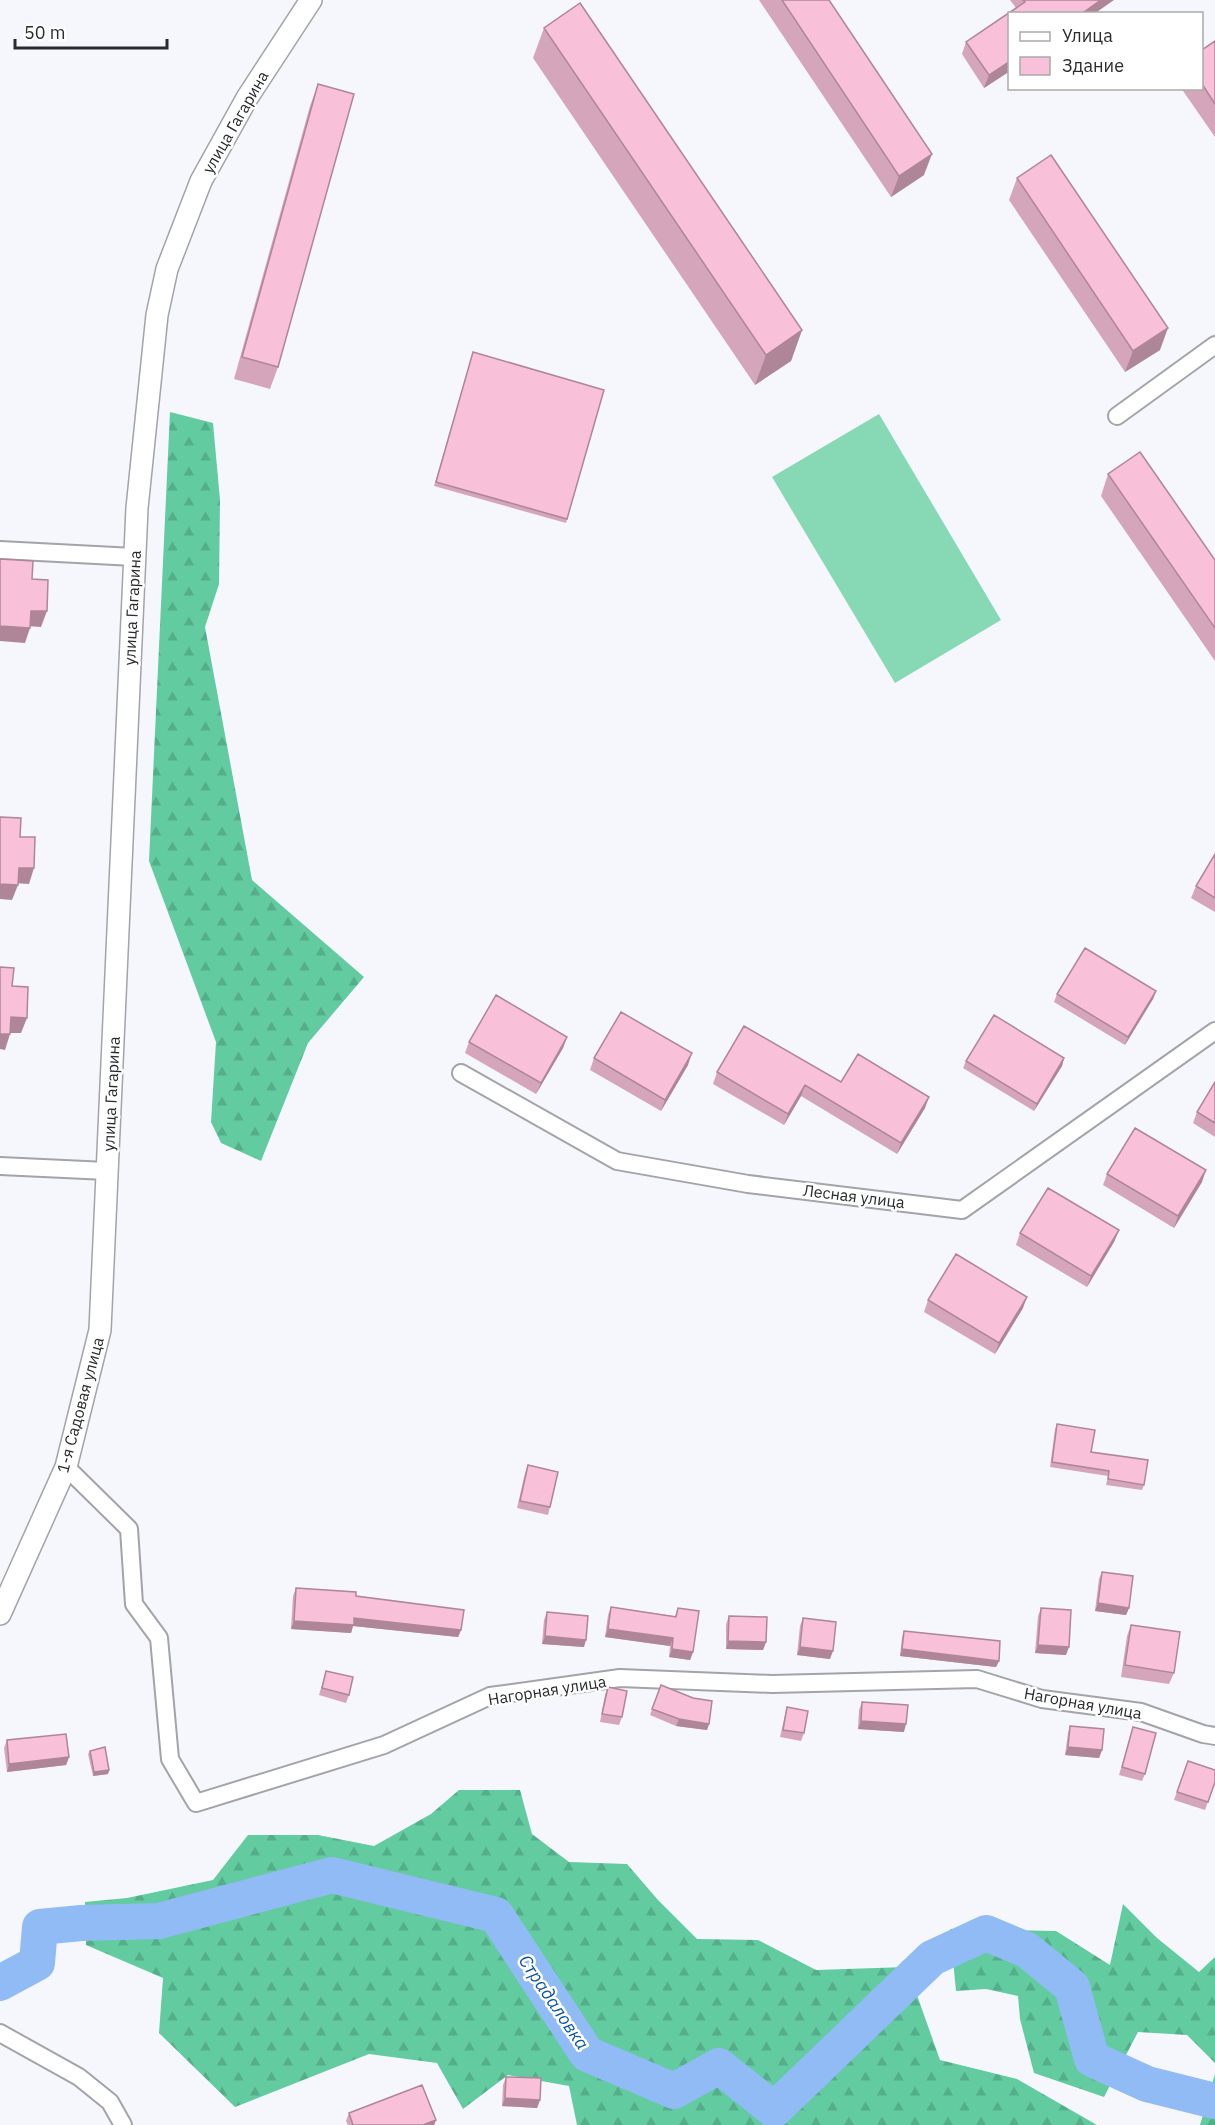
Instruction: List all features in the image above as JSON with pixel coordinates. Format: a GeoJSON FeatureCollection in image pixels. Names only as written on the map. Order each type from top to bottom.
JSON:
{"type":"FeatureCollection","features":[{"type":"Feature","properties":{"kind":"street","name":"улица Гагарина"},"geometry":{"type":"LineString","coordinates":[[103,1255],[134,557],[157,315],[167,269],[201,180],[224,135],[311,0]]}},
{"type":"Feature","properties":{"kind":"street"},"geometry":{"type":"LineString","coordinates":[[1117,416],[1215,345]]}},
{"type":"Feature","properties":{"kind":"street"},"geometry":{"type":"LineString","coordinates":[[0,550],[134,557]]}},
{"type":"Feature","properties":{"kind":"street","name":"Лесная улица"},"geometry":{"type":"LineString","coordinates":[[461,1073],[617,1161],[748,1184],[962,1210],[1215,1031]]}},
{"type":"Feature","properties":{"kind":"street"},"geometry":{"type":"LineString","coordinates":[[0,1166],[107,1171]]}},
{"type":"Feature","properties":{"kind":"street","name":"1-я Садовая улица"},"geometry":{"type":"LineString","coordinates":[[0,1614],[5,1591],[66,1467],[100,1330],[103,1255]]}},
{"type":"Feature","properties":{"kind":"street","name":"Нагорная улица"},"geometry":{"type":"LineString","coordinates":[[66,1467],[129,1529],[134,1604],[159,1638],[170,1759],[196,1803],[384,1744],[490,1696],[620,1678],[772,1684],[976,1679],[1042,1699],[1142,1712],[1203,1734],[1215,1736]]}},
{"type":"Feature","properties":{"kind":"street"},"geometry":{"type":"LineString","coordinates":[[0,2033],[79,2077],[110,2102],[123,2125]]}},
{"type":"Feature","properties":{"kind":"green space"},"geometry":{"type":"Polygon","coordinates":[[[170,412],[213,423],[220,500],[219,584],[205,627],[252,880],[364,977],[308,1043],[261,1161],[221,1143],[211,1122],[216,1042],[149,861],[170,412]]]}},
{"type":"Feature","properties":{"kind":"green space"},"geometry":{"type":"Polygon","coordinates":[[[879,414],[1001,620],[895,683],[772,477],[879,414]]]}},
{"type":"Feature","properties":{"kind":"green space"},"geometry":{"type":"Polygon","coordinates":[[[459,1790],[520,1790],[532,1834],[569,1862],[627,1864],[658,1900],[697,1939],[758,1940],[816,1970],[907,1967],[940,2060],[1017,2079],[1097,2125],[577,2125],[569,2086],[508,2075],[463,2109],[437,2063],[369,2054],[235,2107],[159,2033],[163,1978],[86,1945],[85,1902],[127,1898],[213,1880],[248,1835],[318,1835],[374,1846],[431,1814],[459,1790]]]}},
{"type":"Feature","properties":{"kind":"green space"},"geometry":{"type":"Polygon","coordinates":[[[1123,1904],[1157,1938],[1199,1972],[1215,1957],[1215,2063],[1187,2035],[1138,2032],[1104,2097],[1034,2073],[1020,2019],[1018,1996],[986,1989],[956,1991],[950,1929],[1056,1931],[1110,1965],[1123,1904]]]}},
{"type":"Feature","properties":{"kind":"green space"},"geometry":{"type":"Polygon","coordinates":[[[1215,2074],[1215,2125],[1200,2125],[1215,2074]]]}},
{"type":"Feature","properties":{"kind":"building"},"geometry":{"type":"Polygon","coordinates":[[[782,0],[829,0],[932,154],[899,176],[782,0]]]}},
{"type":"Feature","properties":{"kind":"building"},"geometry":{"type":"Polygon","coordinates":[[[1023,0],[1101,0],[1084,12],[1010,12],[1025,2],[1023,0]]]}},
{"type":"Feature","properties":{"kind":"building"},"geometry":{"type":"Polygon","coordinates":[[[580,3],[802,330],[766,355],[544,28],[580,3]]]}},
{"type":"Feature","properties":{"kind":"building"},"geometry":{"type":"Polygon","coordinates":[[[1008,14],[1008,62],[989,75],[966,42],[1008,14]]]}},
{"type":"Feature","properties":{"kind":"building"},"geometry":{"type":"Polygon","coordinates":[[[1215,41],[1215,104],[1203,86],[1203,49],[1215,41]]]}},
{"type":"Feature","properties":{"kind":"building"},"geometry":{"type":"Polygon","coordinates":[[[318,84],[354,94],[278,367],[242,357],[318,84]]]}},
{"type":"Feature","properties":{"kind":"building"},"geometry":{"type":"Polygon","coordinates":[[[1051,155],[1168,328],[1133,351],[1017,178],[1051,155]]]}},
{"type":"Feature","properties":{"kind":"building"},"geometry":{"type":"Polygon","coordinates":[[[473,352],[604,390],[567,519],[436,482],[473,352]]]}},
{"type":"Feature","properties":{"kind":"building"},"geometry":{"type":"Polygon","coordinates":[[[1140,452],[1215,560],[1215,628],[1108,474],[1140,452]]]}},
{"type":"Feature","properties":{"kind":"building"},"geometry":{"type":"Polygon","coordinates":[[[0,559],[33,561],[32,579],[48,580],[47,611],[31,611],[30,628],[0,626],[0,559]]]}},
{"type":"Feature","properties":{"kind":"building"},"geometry":{"type":"Polygon","coordinates":[[[0,817],[21,818],[20,837],[35,837],[34,868],[19,868],[18,885],[0,884],[0,817]]]}},
{"type":"Feature","properties":{"kind":"building"},"geometry":{"type":"Polygon","coordinates":[[[1215,854],[1215,898],[1196,886],[1215,854]]]}},
{"type":"Feature","properties":{"kind":"building"},"geometry":{"type":"Polygon","coordinates":[[[1085,948],[1156,991],[1128,1037],[1057,994],[1085,948]]]}},
{"type":"Feature","properties":{"kind":"building"},"geometry":{"type":"Polygon","coordinates":[[[0,967],[14,968],[12,986],[28,987],[27,1018],[11,1017],[10,1034],[0,1034],[0,967]]]}},
{"type":"Feature","properties":{"kind":"building"},"geometry":{"type":"Polygon","coordinates":[[[496,995],[567,1037],[541,1083],[469,1042],[496,995]]]}},
{"type":"Feature","properties":{"kind":"building"},"geometry":{"type":"Polygon","coordinates":[[[621,1012],[692,1053],[665,1100],[594,1058],[621,1012]]]}},
{"type":"Feature","properties":{"kind":"building"},"geometry":{"type":"Polygon","coordinates":[[[994,1015],[1064,1058],[1037,1104],[966,1061],[994,1015]]]}},
{"type":"Feature","properties":{"kind":"building"},"geometry":{"type":"Polygon","coordinates":[[[744,1026],[841,1082],[858,1054],[929,1097],[901,1143],[805,1085],[788,1114],[717,1072],[744,1026]]]}},
{"type":"Feature","properties":{"kind":"building"},"geometry":{"type":"Polygon","coordinates":[[[1215,1082],[1215,1123],[1197,1112],[1215,1082]]]}},
{"type":"Feature","properties":{"kind":"building"},"geometry":{"type":"Polygon","coordinates":[[[1135,1128],[1206,1170],[1178,1216],[1107,1174],[1135,1128]]]}},
{"type":"Feature","properties":{"kind":"building"},"geometry":{"type":"Polygon","coordinates":[[[1048,1188],[1119,1230],[1091,1276],[1020,1233],[1048,1188]]]}},
{"type":"Feature","properties":{"kind":"building"},"geometry":{"type":"Polygon","coordinates":[[[956,1254],[1027,1297],[999,1343],[928,1300],[956,1254]]]}},
{"type":"Feature","properties":{"kind":"building"},"geometry":{"type":"Polygon","coordinates":[[[1057,1424],[1095,1430],[1091,1452],[1148,1460],[1144,1485],[1108,1479],[1109,1471],[1052,1462],[1057,1424]]]}},
{"type":"Feature","properties":{"kind":"building"},"geometry":{"type":"Polygon","coordinates":[[[528,1465],[558,1472],[550,1507],[520,1501],[528,1465]]]}},
{"type":"Feature","properties":{"kind":"building"},"geometry":{"type":"Polygon","coordinates":[[[1102,1572],[1133,1576],[1129,1608],[1098,1603],[1102,1572]]]}},
{"type":"Feature","properties":{"kind":"building"},"geometry":{"type":"Polygon","coordinates":[[[296,1588],[356,1592],[356,1596],[464,1610],[461,1630],[354,1618],[354,1625],[294,1621],[296,1588]]]}},
{"type":"Feature","properties":{"kind":"building"},"geometry":{"type":"Polygon","coordinates":[[[611,1607],[676,1617],[678,1608],[699,1611],[693,1652],[672,1649],[673,1638],[608,1629],[611,1607]]]}},
{"type":"Feature","properties":{"kind":"building"},"geometry":{"type":"Polygon","coordinates":[[[1041,1608],[1071,1610],[1069,1647],[1038,1645],[1041,1608]]]}},
{"type":"Feature","properties":{"kind":"building"},"geometry":{"type":"Polygon","coordinates":[[[547,1612],[588,1616],[586,1640],[545,1636],[547,1612]]]}},
{"type":"Feature","properties":{"kind":"building"},"geometry":{"type":"Polygon","coordinates":[[[729,1616],[767,1617],[766,1642],[728,1641],[729,1616]]]}},
{"type":"Feature","properties":{"kind":"building"},"geometry":{"type":"Polygon","coordinates":[[[803,1618],[836,1622],[833,1651],[800,1647],[803,1618]]]}},
{"type":"Feature","properties":{"kind":"building"},"geometry":{"type":"Polygon","coordinates":[[[1131,1625],[1180,1632],[1174,1673],[1125,1665],[1131,1625]]]}},
{"type":"Feature","properties":{"kind":"building"},"geometry":{"type":"Polygon","coordinates":[[[904,1631],[1000,1641],[999,1661],[902,1649],[904,1631]]]}},
{"type":"Feature","properties":{"kind":"building"},"geometry":{"type":"Polygon","coordinates":[[[326,1671],[353,1677],[349,1695],[322,1688],[326,1671]]]}},
{"type":"Feature","properties":{"kind":"building"},"geometry":{"type":"Polygon","coordinates":[[[661,1685],[693,1698],[712,1701],[709,1724],[679,1719],[652,1709],[661,1685]]]}},
{"type":"Feature","properties":{"kind":"building"},"geometry":{"type":"Polygon","coordinates":[[[608,1687],[627,1691],[622,1717],[602,1714],[608,1687]]]}},
{"type":"Feature","properties":{"kind":"building"},"geometry":{"type":"Polygon","coordinates":[[[862,1702],[908,1705],[906,1724],[861,1721],[862,1702]]]}},
{"type":"Feature","properties":{"kind":"building"},"geometry":{"type":"Polygon","coordinates":[[[787,1707],[808,1711],[804,1733],[783,1730],[787,1707]]]}},
{"type":"Feature","properties":{"kind":"building"},"geometry":{"type":"Polygon","coordinates":[[[1070,1726],[1104,1729],[1102,1750],[1068,1747],[1070,1726]]]}},
{"type":"Feature","properties":{"kind":"building"},"geometry":{"type":"Polygon","coordinates":[[[1133,1727],[1156,1733],[1145,1774],[1122,1767],[1133,1727]]]}},
{"type":"Feature","properties":{"kind":"building"},"geometry":{"type":"Polygon","coordinates":[[[66,1734],[69,1757],[9,1764],[7,1740],[66,1734]]]}},
{"type":"Feature","properties":{"kind":"building"},"geometry":{"type":"Polygon","coordinates":[[[105,1747],[109,1770],[94,1772],[90,1751],[105,1747]]]}},
{"type":"Feature","properties":{"kind":"building"},"geometry":{"type":"Polygon","coordinates":[[[1188,1761],[1215,1770],[1215,1782],[1208,1802],[1177,1792],[1188,1761]]]}},
{"type":"Feature","properties":{"kind":"building"},"geometry":{"type":"Polygon","coordinates":[[[506,2077],[541,2078],[540,2100],[505,2098],[506,2077]]]}},
{"type":"Feature","properties":{"kind":"building"},"geometry":{"type":"Polygon","coordinates":[[[422,2085],[436,2120],[423,2125],[353,2125],[349,2113],[422,2085]]]}},
{"type":"Feature","properties":{"kind":"waterway","name":"Страдаловка"},"geometry":{"type":"LineString","coordinates":[[0,1983],[37,1963],[40,1927],[81,1923],[159,1921],[332,1875],[496,1915],[587,2054],[674,2091],[719,2066],[774,2110],[932,1958],[986,1933],[1027,1950],[1072,1987],[1092,2059],[1147,2084],[1215,2101]]}}]}
